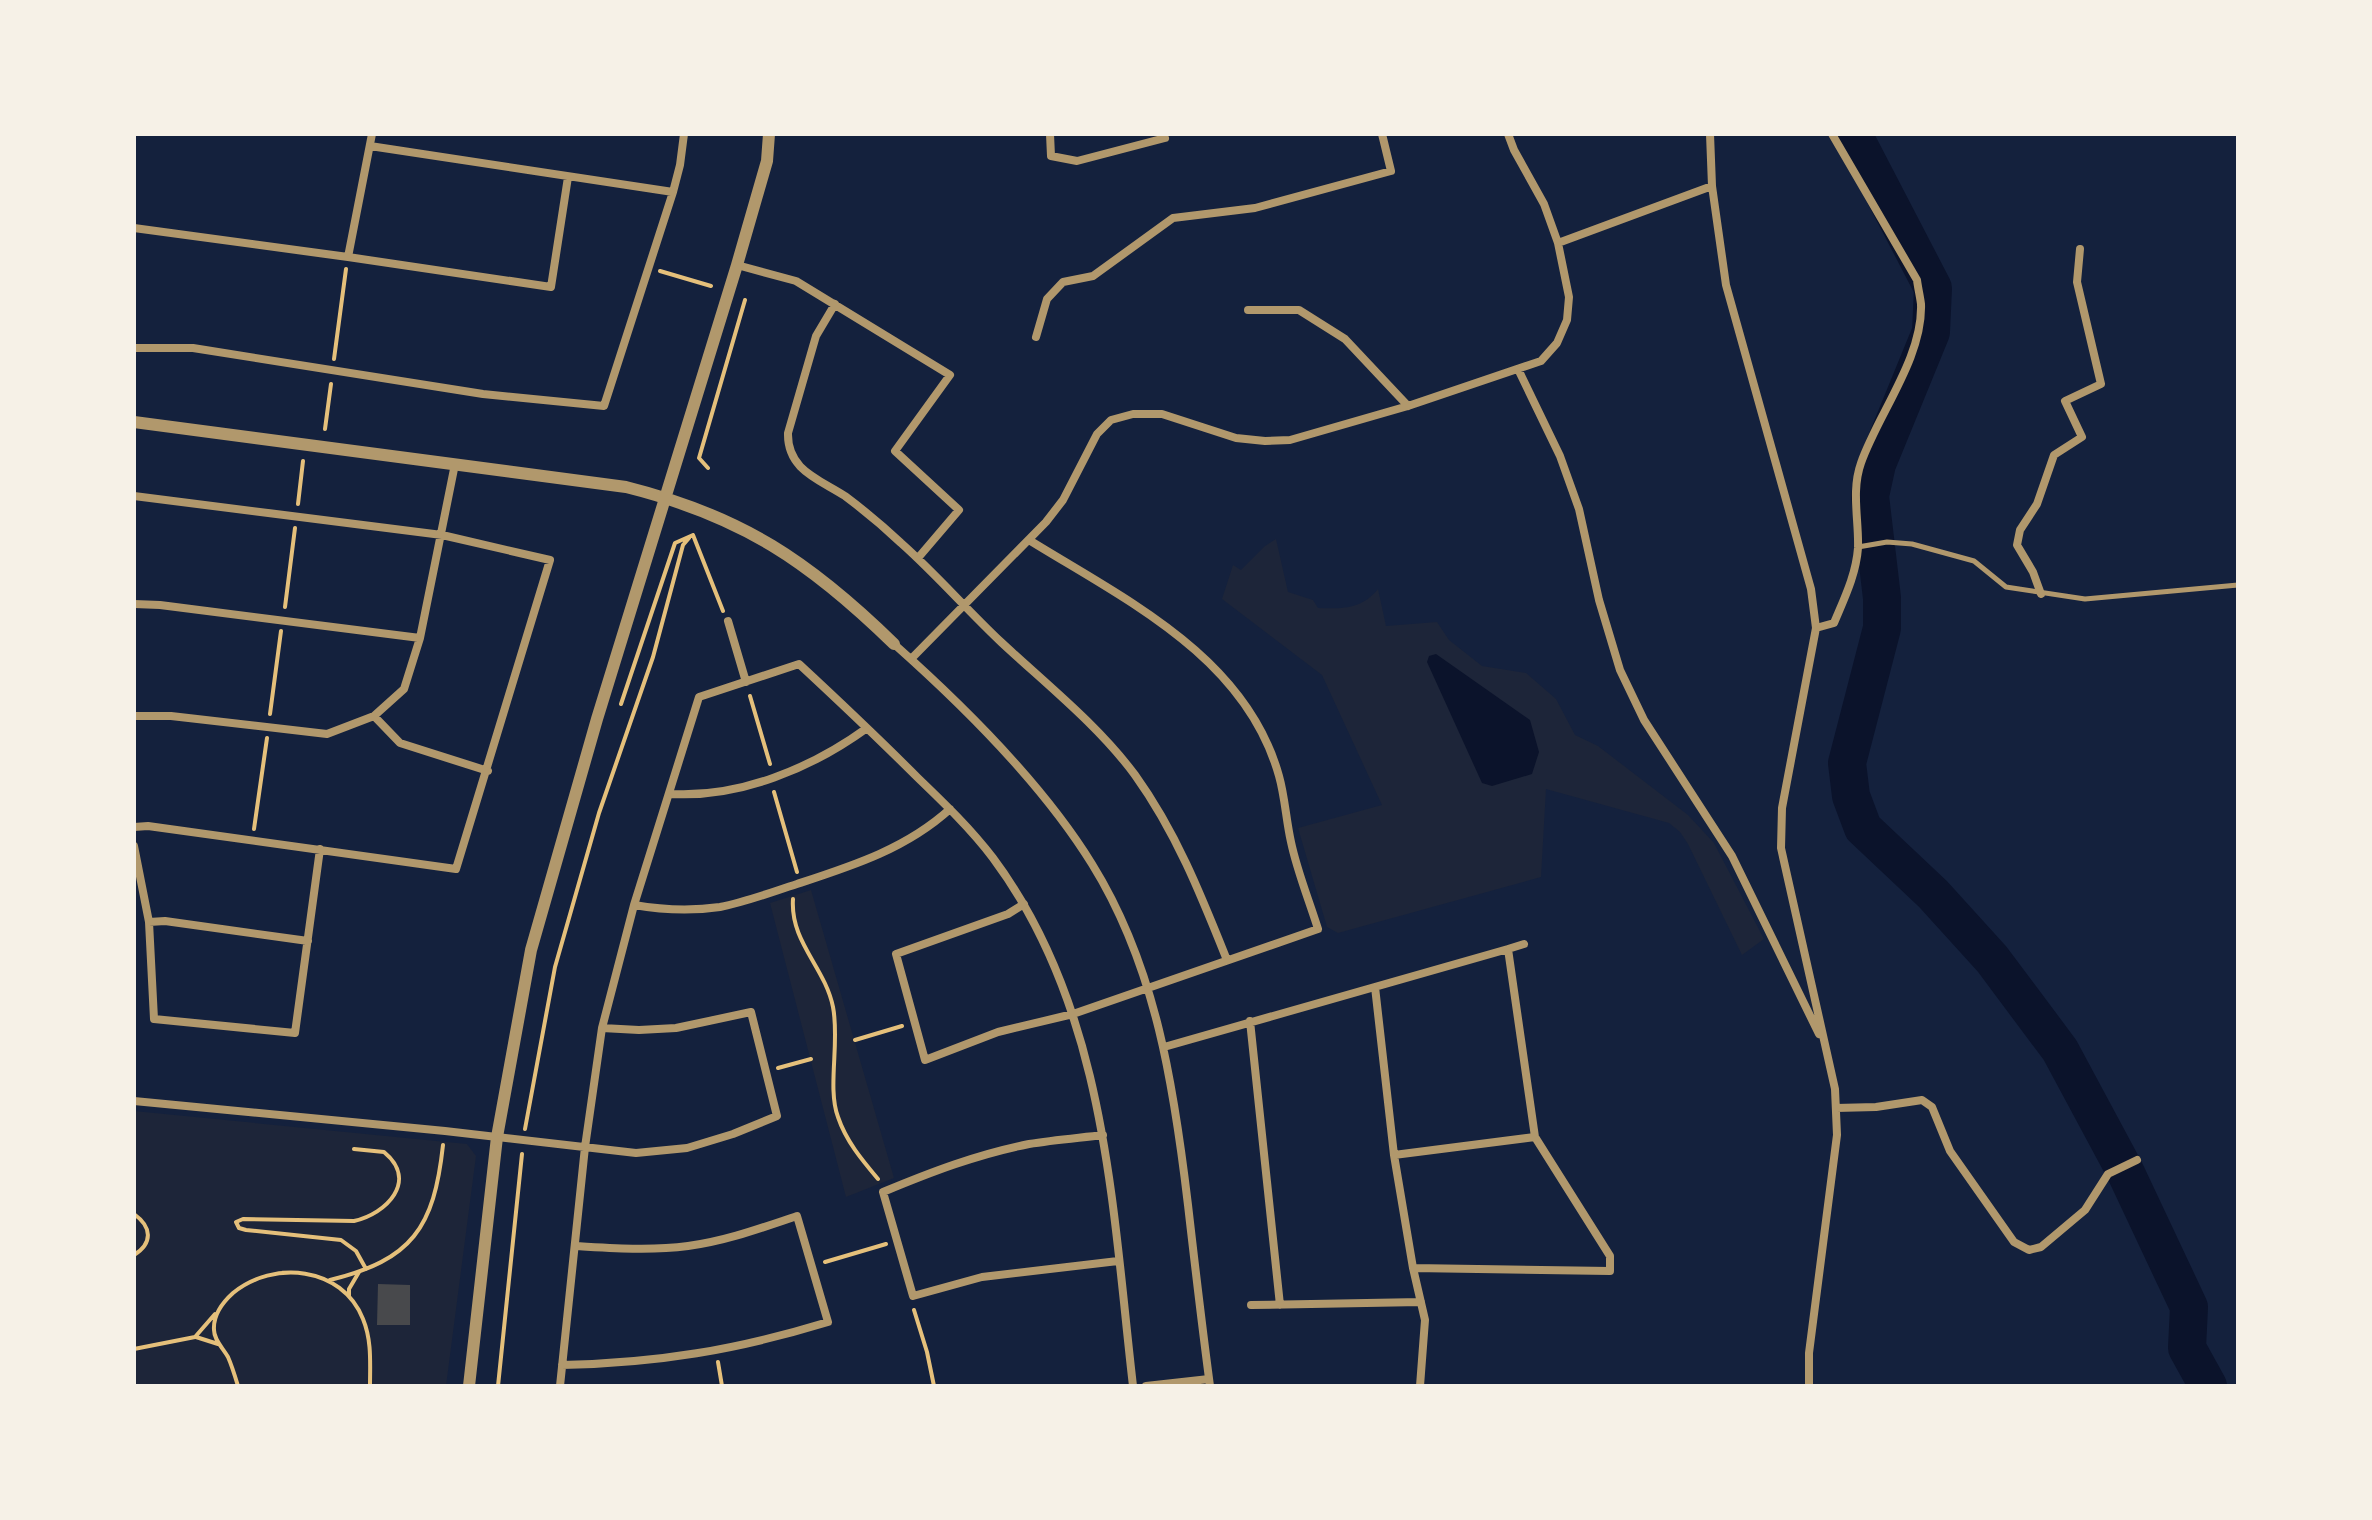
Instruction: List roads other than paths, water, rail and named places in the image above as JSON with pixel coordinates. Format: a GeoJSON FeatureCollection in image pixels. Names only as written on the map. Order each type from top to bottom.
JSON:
{"type":"FeatureCollection","features":[{"type":"Feature","properties":{"kind":"street"},"geometry":{"type":"LineString","coordinates":[[348,257],[372,134]]}},
{"type":"Feature","properties":{"kind":"street"},"geometry":{"type":"LineString","coordinates":[[134,348],[193,348],[483,394],[604,406],[673,192],[684,134]]}},
{"type":"Feature","properties":{"kind":"street"},"geometry":{"type":"LineString","coordinates":[[469,1386],[497,1137],[531,950],[737,265],[767,161],[769,134]]}},
{"type":"Feature","properties":{"kind":"street"},"geometry":{"type":"LineString","coordinates":[[1050,134],[1051,156],[1077,161],[1165,138]]}},
{"type":"Feature","properties":{"kind":"street"},"geometry":{"type":"LineString","coordinates":[[1036,337],[1047,299],[1063,282],[1093,276],[1173,218],[1255,208],[1391,171],[1382,134]]}},
{"type":"Feature","properties":{"kind":"street"},"geometry":{"type":"LineString","coordinates":[[911,659],[1029,540],[1063,500],[1097,434],[1111,420],[1133,414],[1162,414],[1236,438],[1290,440],[1408,406],[1541,361],[1557,343],[1567,320],[1569,297],[1558,243],[1544,204],[1508,134]]}},
{"type":"Feature","properties":{"kind":"street"},"geometry":{"type":"LineString","coordinates":[[1710,134],[1712,186],[1726,285],[1811,589],[1816,628],[1782,808],[1781,848],[1835,1089],[1836,1108],[1837,1135],[1809,1353],[1809,1386]]}},
{"type":"Feature","properties":{"kind":"street"},"geometry":{"type":"LineString","coordinates":[[1816,628],[1834,623],[1849,587],[1858,547],[1855,496],[1860,465],[1909,359],[1918,331],[1921,305],[1917,280],[1832,134]]}},
{"type":"Feature","properties":{"kind":"street"},"geometry":{"type":"LineString","coordinates":[[370,146],[673,192]]}},
{"type":"Feature","properties":{"kind":"street"},"geometry":{"type":"LineString","coordinates":[[134,228],[551,287],[568,177]]}},
{"type":"Feature","properties":{"kind":"street"},"geometry":{"type":"LineString","coordinates":[[1558,243],[1712,186]]}},
{"type":"Feature","properties":{"kind":"street"},"geometry":{"type":"LineString","coordinates":[[2041,594],[2033,572],[2017,545],[2020,530],[2037,504],[2054,455],[2082,437],[2065,401],[2101,384],[2077,282],[2080,249]]}},
{"type":"Feature","properties":{"kind":"street"},"geometry":{"type":"LineString","coordinates":[[737,265],[796,281],[950,375],[895,451],[959,510],[918,558]]}},
{"type":"Feature","properties":{"kind":"street"},"geometry":{"type":"LineString","coordinates":[[835,304],[816,336],[788,433],[787,445],[791,455],[808,475],[877,521],[918,558],[963,607],[1111,746],[1134,774],[1190,866],[1227,960]]}},
{"type":"Feature","properties":{"kind":"street"},"geometry":{"type":"LineString","coordinates":[[1248,310],[1299,310],[1345,339],[1408,406]]}},
{"type":"Feature","properties":{"kind":"street"},"geometry":{"type":"LineString","coordinates":[[1518,369],[1560,456],[1579,509],[1599,600],[1620,670],[1644,720],[1732,856],[1824,1045]]}},
{"type":"Feature","properties":{"kind":"street"},"geometry":{"type":"LineString","coordinates":[[134,422],[626,487],[666,497],[759,536],[822,578],[911,659],[1013,761],[1056,810],[1093,865],[1124,926],[1147,987],[1164,1047],[1175,1103],[1209,1382],[1146,1386]]}},
{"type":"Feature","properties":{"kind":"street"},"geometry":{"type":"LineString","coordinates":[[134,716],[171,716],[327,734],[374,716],[404,689],[420,638],[455,464]]}},
{"type":"Feature","properties":{"kind":"street"},"geometry":{"type":"LineString","coordinates":[[134,496],[442,535],[550,560],[456,869],[148,826],[134,827]]}},
{"type":"Feature","properties":{"kind":"street"},"geometry":{"type":"LineString","coordinates":[[1024,904],[1008,914],[896,954],[925,1060],[998,1032],[1073,1014],[1318,929],[1291,845],[1279,776],[1252,716],[1233,690],[1190,644],[1165,625],[1029,540]]}},
{"type":"Feature","properties":{"kind":"street"},"geometry":{"type":"LineString","coordinates":[[134,604],[283,619],[420,638]]}},
{"type":"Feature","properties":{"kind":"street"},"geometry":{"type":"LineString","coordinates":[[728,621],[746,682]]}},
{"type":"Feature","properties":{"kind":"street"},"geometry":{"type":"LineString","coordinates":[[560,1386],[585,1147],[602,1028],[634,905],[699,697],[799,664],[950,809],[992,856],[1024,904],[1051,956],[1091,1074],[1103,1135],[1133,1386]]}},
{"type":"Feature","properties":{"kind":"street"},"geometry":{"type":"LineString","coordinates":[[374,716],[400,743],[488,771]]}},
{"type":"Feature","properties":{"kind":"street"},"geometry":{"type":"LineString","coordinates":[[671,794],[723,791],[772,778],[821,757],[867,728]]}},
{"type":"Feature","properties":{"kind":"street"},"geometry":{"type":"LineString","coordinates":[[634,905],[692,910],[721,906],[800,883],[878,856],[904,843],[950,809]]}},
{"type":"Feature","properties":{"kind":"street"},"geometry":{"type":"LineString","coordinates":[[134,846],[149,922],[154,1019],[295,1033],[320,849]]}},
{"type":"Feature","properties":{"kind":"street"},"geometry":{"type":"LineString","coordinates":[[149,922],[165,921],[308,941]]}},
{"type":"Feature","properties":{"kind":"street"},"geometry":{"type":"LineString","coordinates":[[1164,1047],[1524,944]]}},
{"type":"Feature","properties":{"kind":"street"},"geometry":{"type":"LineString","coordinates":[[1413,1268],[1610,1271],[1610,1256],[1535,1137],[1508,949]]}},
{"type":"Feature","properties":{"kind":"street"},"geometry":{"type":"LineString","coordinates":[[1375,987],[1394,1155],[1425,1320],[1420,1386]]}},
{"type":"Feature","properties":{"kind":"street"},"geometry":{"type":"LineString","coordinates":[[134,1101],[636,1153],[687,1148],[777,1116],[751,1012],[676,1028],[602,1028]]}},
{"type":"Feature","properties":{"kind":"street"},"geometry":{"type":"LineString","coordinates":[[1250,1021],[1280,1305]]}},
{"type":"Feature","properties":{"kind":"street"},"geometry":{"type":"LineString","coordinates":[[1836,1108],[1876,1107],[1922,1100],[1932,1107],[1950,1151],[2014,1242],[2029,1250],[2041,1247],[2085,1210],[2108,1174],[2137,1160]]}},
{"type":"Feature","properties":{"kind":"street"},"geometry":{"type":"LineString","coordinates":[[1103,1135],[1030,1144],[991,1153],[935,1170],[883,1192],[913,1296],[982,1277],[1118,1261]]}},
{"type":"Feature","properties":{"kind":"street"},"geometry":{"type":"LineString","coordinates":[[1394,1155],[1535,1137]]}},
{"type":"Feature","properties":{"kind":"street"},"geometry":{"type":"LineString","coordinates":[[562,1365],[628,1363],[716,1351],[761,1342],[828,1322],[797,1216],[743,1235],[688,1246],[632,1250],[575,1246]]}},
{"type":"Feature","properties":{"kind":"street"},"geometry":{"type":"LineString","coordinates":[[1251,1305],[1421,1302]]}},
{"type":"Feature","properties":{"kind":"lane"},"geometry":{"type":"LineString","coordinates":[[1858,547],[1887,542],[1912,544],[1974,561],[2006,587],[2085,599],[2238,585]]}},
{"type":"Feature","properties":{"kind":"waterway"},"geometry":{"type":"LineString","coordinates":[[1853,134],[1933,288],[1931,332],[1877,464],[1870,496],[1882,598],[1882,628],[1847,763],[1851,796],[1863,828],[1933,894],[1992,959],[2060,1050],[2125,1171],[2189,1307],[2187,1348],[2208,1386]]}}]}
